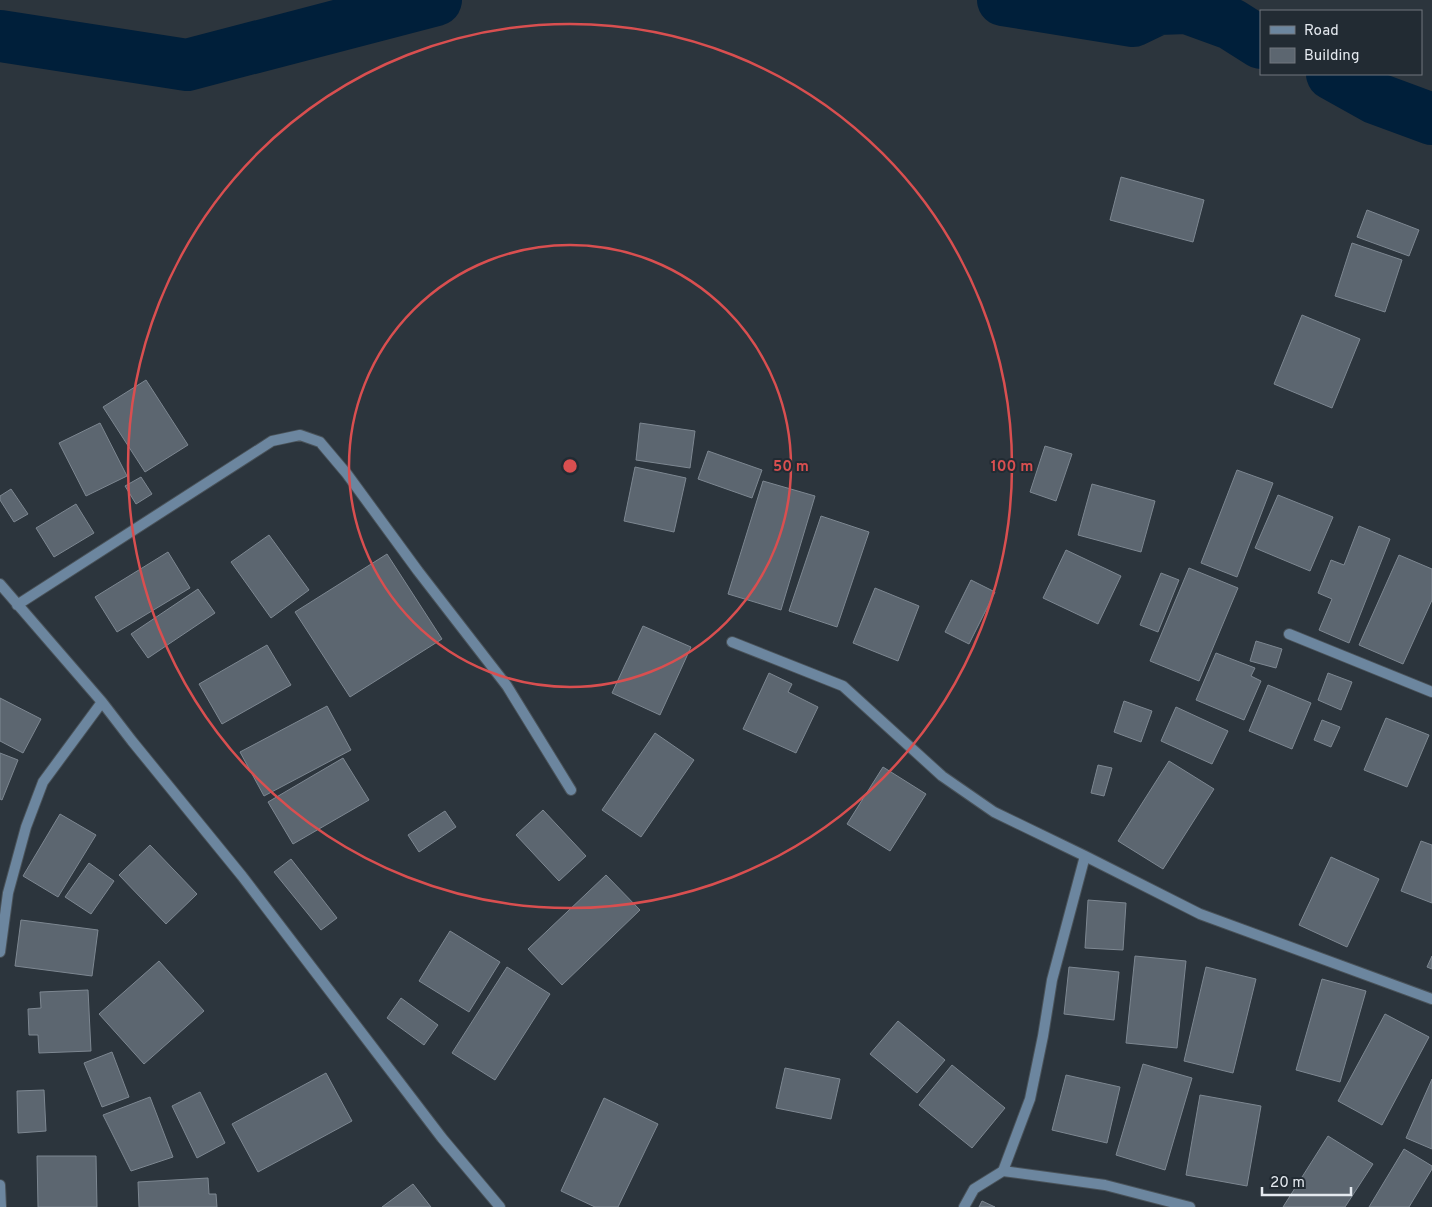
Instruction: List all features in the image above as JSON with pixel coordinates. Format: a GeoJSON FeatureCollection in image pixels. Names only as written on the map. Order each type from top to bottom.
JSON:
{"type":"FeatureCollection","features":[{"type":"Feature","properties":{"kind":"street"},"geometry":{"type":"LineString","coordinates":[[17,605],[272,441],[300,435],[320,442],[347,474],[418,571],[507,686],[571,790]]}},
{"type":"Feature","properties":{"kind":"street"},"geometry":{"type":"LineString","coordinates":[[0,584],[102,702],[132,742],[242,876],[442,1138],[500,1207]]}},
{"type":"Feature","properties":{"kind":"street"},"geometry":{"type":"LineString","coordinates":[[1289,634],[1432,692]]}},
{"type":"Feature","properties":{"kind":"street"},"geometry":{"type":"LineString","coordinates":[[732,642],[843,686],[942,776],[994,812],[1200,914],[1432,999]]}},
{"type":"Feature","properties":{"kind":"street"},"geometry":{"type":"LineString","coordinates":[[0,952],[8,893],[26,827],[43,782],[102,702]]}},
{"type":"Feature","properties":{"kind":"street"},"geometry":{"type":"LineString","coordinates":[[964,1207],[974,1189],[1003,1171],[1030,1099],[1052,980],[1085,856]]}},
{"type":"Feature","properties":{"kind":"street"},"geometry":{"type":"LineString","coordinates":[[1003,1171],[1105,1185],[1190,1207]]}},
{"type":"Feature","properties":{"kind":"street"},"geometry":{"type":"LineString","coordinates":[[0,1185],[2,1207]]}},
{"type":"Feature","properties":{"kind":"building"},"geometry":{"type":"Polygon","coordinates":[[[1121,177],[1204,200],[1193,242],[1110,220],[1121,177]]]}},
{"type":"Feature","properties":{"kind":"building"},"geometry":{"type":"Polygon","coordinates":[[[1367,210],[1419,230],[1409,256],[1357,237],[1367,210]]]}},
{"type":"Feature","properties":{"kind":"building"},"geometry":{"type":"Polygon","coordinates":[[[1352,243],[1402,260],[1385,312],[1335,296],[1352,243]]]}},
{"type":"Feature","properties":{"kind":"building"},"geometry":{"type":"Polygon","coordinates":[[[1302,315],[1360,339],[1332,408],[1274,384],[1302,315]]]}},
{"type":"Feature","properties":{"kind":"building"},"geometry":{"type":"Polygon","coordinates":[[[146,380],[188,445],[145,472],[103,407],[146,380]]]}},
{"type":"Feature","properties":{"kind":"building"},"geometry":{"type":"Polygon","coordinates":[[[100,423],[127,476],[86,496],[59,443],[100,423]]]}},
{"type":"Feature","properties":{"kind":"building"},"geometry":{"type":"Polygon","coordinates":[[[640,423],[695,431],[690,468],[636,460],[640,423]]]}},
{"type":"Feature","properties":{"kind":"building"},"geometry":{"type":"Polygon","coordinates":[[[1045,446],[1072,454],[1056,501],[1030,492],[1045,446]]]}},
{"type":"Feature","properties":{"kind":"building"},"geometry":{"type":"Polygon","coordinates":[[[708,451],[762,470],[752,498],[698,479],[708,451]]]}},
{"type":"Feature","properties":{"kind":"building"},"geometry":{"type":"Polygon","coordinates":[[[635,467],[686,478],[674,532],[624,521],[635,467]]]}},
{"type":"Feature","properties":{"kind":"building"},"geometry":{"type":"Polygon","coordinates":[[[1237,470],[1273,483],[1237,577],[1201,563],[1237,470]]]}},
{"type":"Feature","properties":{"kind":"building"},"geometry":{"type":"Polygon","coordinates":[[[141,477],[152,494],[136,504],[125,486],[141,477]]]}},
{"type":"Feature","properties":{"kind":"building"},"geometry":{"type":"Polygon","coordinates":[[[763,481],[815,496],[781,610],[728,594],[763,481]]]}},
{"type":"Feature","properties":{"kind":"building"},"geometry":{"type":"Polygon","coordinates":[[[1092,484],[1155,501],[1141,552],[1078,535],[1092,484]]]}},
{"type":"Feature","properties":{"kind":"building"},"geometry":{"type":"Polygon","coordinates":[[[11,489],[28,514],[14,522],[0,500],[0,496],[11,489]]]}},
{"type":"Feature","properties":{"kind":"building"},"geometry":{"type":"Polygon","coordinates":[[[1278,495],[1333,517],[1310,571],[1255,548],[1278,495]]]}},
{"type":"Feature","properties":{"kind":"building"},"geometry":{"type":"Polygon","coordinates":[[[76,504],[94,533],[54,557],[36,528],[76,504]]]}},
{"type":"Feature","properties":{"kind":"building"},"geometry":{"type":"Polygon","coordinates":[[[821,516],[869,532],[837,627],[789,611],[821,516]]]}},
{"type":"Feature","properties":{"kind":"building"},"geometry":{"type":"Polygon","coordinates":[[[1359,526],[1390,539],[1349,643],[1319,630],[1332,599],[1318,593],[1331,560],[1344,565],[1359,526]]]}},
{"type":"Feature","properties":{"kind":"building"},"geometry":{"type":"Polygon","coordinates":[[[269,535],[309,590],[271,618],[231,562],[269,535]]]}},
{"type":"Feature","properties":{"kind":"building"},"geometry":{"type":"Polygon","coordinates":[[[1066,550],[1121,576],[1098,624],[1043,598],[1066,550]]]}},
{"type":"Feature","properties":{"kind":"building"},"geometry":{"type":"Polygon","coordinates":[[[168,552],[190,588],[117,632],[95,597],[168,552]]]}},
{"type":"Feature","properties":{"kind":"building"},"geometry":{"type":"Polygon","coordinates":[[[387,554],[442,639],[350,697],[295,612],[387,554]]]}},
{"type":"Feature","properties":{"kind":"building"},"geometry":{"type":"Polygon","coordinates":[[[1399,555],[1432,569],[1432,600],[1403,664],[1359,645],[1399,555]]]}},
{"type":"Feature","properties":{"kind":"building"},"geometry":{"type":"Polygon","coordinates":[[[1189,568],[1238,588],[1199,681],[1150,661],[1189,568]]]}},
{"type":"Feature","properties":{"kind":"building"},"geometry":{"type":"Polygon","coordinates":[[[1161,573],[1179,580],[1158,632],[1140,625],[1161,573]]]}},
{"type":"Feature","properties":{"kind":"building"},"geometry":{"type":"Polygon","coordinates":[[[971,580],[995,592],[969,644],[945,632],[971,580]]]}},
{"type":"Feature","properties":{"kind":"building"},"geometry":{"type":"Polygon","coordinates":[[[875,588],[919,606],[898,661],[853,643],[875,588]]]}},
{"type":"Feature","properties":{"kind":"building"},"geometry":{"type":"Polygon","coordinates":[[[198,589],[215,613],[148,658],[131,634],[198,589]]]}},
{"type":"Feature","properties":{"kind":"building"},"geometry":{"type":"Polygon","coordinates":[[[643,626],[691,647],[660,715],[612,693],[643,626]]]}},
{"type":"Feature","properties":{"kind":"building"},"geometry":{"type":"Polygon","coordinates":[[[1256,641],[1282,649],[1276,668],[1250,661],[1256,641]]]}},
{"type":"Feature","properties":{"kind":"building"},"geometry":{"type":"Polygon","coordinates":[[[267,645],[291,685],[222,724],[199,684],[267,645]]]}},
{"type":"Feature","properties":{"kind":"building"},"geometry":{"type":"Polygon","coordinates":[[[1216,653],[1255,668],[1251,676],[1261,681],[1244,720],[1196,700],[1216,653]]]}},
{"type":"Feature","properties":{"kind":"building"},"geometry":{"type":"Polygon","coordinates":[[[769,673],[792,684],[788,692],[818,707],[796,753],[743,729],[769,673]]]}},
{"type":"Feature","properties":{"kind":"building"},"geometry":{"type":"Polygon","coordinates":[[[1328,673],[1352,682],[1341,710],[1318,700],[1328,673]]]}},
{"type":"Feature","properties":{"kind":"building"},"geometry":{"type":"Polygon","coordinates":[[[1268,685],[1311,703],[1292,749],[1249,731],[1268,685]]]}},
{"type":"Feature","properties":{"kind":"building"},"geometry":{"type":"Polygon","coordinates":[[[0,698],[41,719],[23,753],[0,741],[0,698]]]}},
{"type":"Feature","properties":{"kind":"building"},"geometry":{"type":"Polygon","coordinates":[[[1124,701],[1152,711],[1141,742],[1114,732],[1124,701]]]}},
{"type":"Feature","properties":{"kind":"building"},"geometry":{"type":"Polygon","coordinates":[[[327,706],[351,750],[264,796],[240,752],[327,706]]]}},
{"type":"Feature","properties":{"kind":"building"},"geometry":{"type":"Polygon","coordinates":[[[1176,707],[1228,731],[1212,764],[1161,741],[1176,707]]]}},
{"type":"Feature","properties":{"kind":"building"},"geometry":{"type":"Polygon","coordinates":[[[1386,718],[1429,735],[1407,787],[1364,770],[1386,718]]]}},
{"type":"Feature","properties":{"kind":"building"},"geometry":{"type":"Polygon","coordinates":[[[1322,720],[1340,727],[1331,747],[1314,740],[1322,720]]]}},
{"type":"Feature","properties":{"kind":"building"},"geometry":{"type":"Polygon","coordinates":[[[655,733],[694,760],[641,837],[602,810],[655,733]]]}},
{"type":"Feature","properties":{"kind":"building"},"geometry":{"type":"Polygon","coordinates":[[[0,753],[18,760],[2,800],[0,799],[0,753]]]}},
{"type":"Feature","properties":{"kind":"building"},"geometry":{"type":"Polygon","coordinates":[[[343,758],[369,800],[293,844],[268,802],[343,758]]]}},
{"type":"Feature","properties":{"kind":"building"},"geometry":{"type":"Polygon","coordinates":[[[1169,761],[1214,789],[1163,869],[1118,841],[1169,761]]]}},
{"type":"Feature","properties":{"kind":"building"},"geometry":{"type":"Polygon","coordinates":[[[1098,765],[1112,768],[1104,796],[1091,793],[1098,765]]]}},
{"type":"Feature","properties":{"kind":"building"},"geometry":{"type":"Polygon","coordinates":[[[883,767],[926,794],[890,851],[847,824],[883,767]]]}},
{"type":"Feature","properties":{"kind":"building"},"geometry":{"type":"Polygon","coordinates":[[[543,810],[586,856],[559,881],[516,835],[543,810]]]}},
{"type":"Feature","properties":{"kind":"building"},"geometry":{"type":"Polygon","coordinates":[[[445,811],[456,827],[419,852],[408,835],[445,811]]]}},
{"type":"Feature","properties":{"kind":"building"},"geometry":{"type":"Polygon","coordinates":[[[60,814],[96,835],[58,897],[23,876],[60,814]]]}},
{"type":"Feature","properties":{"kind":"building"},"geometry":{"type":"Polygon","coordinates":[[[1421,841],[1432,845],[1432,903],[1401,891],[1421,841]]]}},
{"type":"Feature","properties":{"kind":"building"},"geometry":{"type":"Polygon","coordinates":[[[150,845],[197,894],[166,924],[119,875],[150,845]]]}},
{"type":"Feature","properties":{"kind":"building"},"geometry":{"type":"Polygon","coordinates":[[[1331,857],[1379,879],[1347,947],[1299,925],[1331,857]]]}},
{"type":"Feature","properties":{"kind":"building"},"geometry":{"type":"Polygon","coordinates":[[[291,859],[337,918],[321,930],[274,872],[291,859]]]}},
{"type":"Feature","properties":{"kind":"building"},"geometry":{"type":"Polygon","coordinates":[[[89,863],[114,881],[91,914],[65,897],[89,863]]]}},
{"type":"Feature","properties":{"kind":"building"},"geometry":{"type":"Polygon","coordinates":[[[606,875],[640,910],[562,985],[528,949],[606,875]]]}},
{"type":"Feature","properties":{"kind":"building"},"geometry":{"type":"Polygon","coordinates":[[[1088,900],[1126,903],[1123,950],[1085,948],[1088,900]]]}},
{"type":"Feature","properties":{"kind":"building"},"geometry":{"type":"Polygon","coordinates":[[[21,920],[98,930],[92,976],[15,966],[21,920]]]}},
{"type":"Feature","properties":{"kind":"building"},"geometry":{"type":"Polygon","coordinates":[[[450,931],[500,962],[469,1012],[419,981],[450,931]]]}},
{"type":"Feature","properties":{"kind":"building"},"geometry":{"type":"Polygon","coordinates":[[[1135,956],[1186,961],[1177,1048],[1126,1043],[1135,956]]]}},
{"type":"Feature","properties":{"kind":"building"},"geometry":{"type":"Polygon","coordinates":[[[1432,956],[1432,969],[1427,967],[1432,956]]]}},
{"type":"Feature","properties":{"kind":"building"},"geometry":{"type":"Polygon","coordinates":[[[159,961],[204,1011],[144,1064],[99,1014],[159,961]]]}},
{"type":"Feature","properties":{"kind":"building"},"geometry":{"type":"Polygon","coordinates":[[[507,967],[550,994],[495,1080],[452,1053],[507,967]]]}},
{"type":"Feature","properties":{"kind":"building"},"geometry":{"type":"Polygon","coordinates":[[[1069,967],[1119,972],[1114,1020],[1064,1014],[1069,967]]]}},
{"type":"Feature","properties":{"kind":"building"},"geometry":{"type":"Polygon","coordinates":[[[1206,967],[1256,979],[1233,1073],[1184,1061],[1206,967]]]}},
{"type":"Feature","properties":{"kind":"building"},"geometry":{"type":"Polygon","coordinates":[[[1322,979],[1366,991],[1340,1082],[1296,1070],[1322,979]]]}},
{"type":"Feature","properties":{"kind":"building"},"geometry":{"type":"Polygon","coordinates":[[[88,990],[91,1051],[39,1053],[38,1035],[29,1035],[28,1009],[41,1008],[40,992],[88,990]]]}},
{"type":"Feature","properties":{"kind":"building"},"geometry":{"type":"Polygon","coordinates":[[[401,998],[438,1025],[424,1045],[387,1018],[401,998]]]}},
{"type":"Feature","properties":{"kind":"building"},"geometry":{"type":"Polygon","coordinates":[[[1385,1014],[1429,1037],[1382,1125],[1338,1101],[1385,1014]]]}},
{"type":"Feature","properties":{"kind":"building"},"geometry":{"type":"Polygon","coordinates":[[[898,1021],[945,1060],[917,1093],[870,1054],[898,1021]]]}},
{"type":"Feature","properties":{"kind":"building"},"geometry":{"type":"Polygon","coordinates":[[[112,1052],[129,1097],[102,1107],[84,1063],[112,1052]]]}},
{"type":"Feature","properties":{"kind":"building"},"geometry":{"type":"Polygon","coordinates":[[[1143,1064],[1192,1078],[1165,1170],[1116,1155],[1143,1064]]]}},
{"type":"Feature","properties":{"kind":"building"},"geometry":{"type":"Polygon","coordinates":[[[952,1065],[1005,1108],[972,1148],[919,1105],[952,1065]]]}},
{"type":"Feature","properties":{"kind":"building"},"geometry":{"type":"Polygon","coordinates":[[[785,1068],[840,1079],[831,1119],[776,1108],[785,1068]]]}},
{"type":"Feature","properties":{"kind":"building"},"geometry":{"type":"Polygon","coordinates":[[[326,1073],[352,1121],[258,1172],[232,1124],[326,1073]]]}},
{"type":"Feature","properties":{"kind":"building"},"geometry":{"type":"Polygon","coordinates":[[[1066,1075],[1120,1087],[1107,1143],[1052,1130],[1066,1075]]]}},
{"type":"Feature","properties":{"kind":"building"},"geometry":{"type":"Polygon","coordinates":[[[1432,1079],[1432,1149],[1406,1138],[1432,1079]]]}},
{"type":"Feature","properties":{"kind":"building"},"geometry":{"type":"Polygon","coordinates":[[[44,1090],[46,1131],[18,1133],[17,1091],[44,1090]]]}},
{"type":"Feature","properties":{"kind":"building"},"geometry":{"type":"Polygon","coordinates":[[[200,1092],[225,1143],[197,1158],[172,1106],[200,1092]]]}},
{"type":"Feature","properties":{"kind":"building"},"geometry":{"type":"Polygon","coordinates":[[[1200,1095],[1261,1106],[1247,1186],[1186,1175],[1200,1095]]]}},
{"type":"Feature","properties":{"kind":"building"},"geometry":{"type":"Polygon","coordinates":[[[150,1097],[173,1157],[131,1171],[103,1115],[150,1097]]]}},
{"type":"Feature","properties":{"kind":"building"},"geometry":{"type":"Polygon","coordinates":[[[604,1098],[658,1124],[618,1207],[595,1207],[561,1191],[604,1098]]]}},
{"type":"Feature","properties":{"kind":"building"},"geometry":{"type":"Polygon","coordinates":[[[1328,1136],[1373,1164],[1345,1207],[1283,1207],[1328,1136]]]}},
{"type":"Feature","properties":{"kind":"building"},"geometry":{"type":"Polygon","coordinates":[[[1404,1149],[1432,1166],[1432,1169],[1409,1207],[1369,1207],[1404,1149]]]}},
{"type":"Feature","properties":{"kind":"building"},"geometry":{"type":"Polygon","coordinates":[[[37,1156],[96,1156],[97,1207],[38,1207],[37,1156]]]}},
{"type":"Feature","properties":{"kind":"building"},"geometry":{"type":"Polygon","coordinates":[[[208,1178],[209,1194],[216,1194],[217,1207],[139,1207],[138,1182],[208,1178]]]}},
{"type":"Feature","properties":{"kind":"building"},"geometry":{"type":"Polygon","coordinates":[[[413,1184],[431,1207],[382,1207],[413,1184]]]}},
{"type":"Feature","properties":{"kind":"building"},"geometry":{"type":"Polygon","coordinates":[[[982,1201],[995,1207],[979,1207],[982,1201]]]}},
{"type":"Feature","properties":{"kind":"waterway"},"geometry":{"type":"LineString","coordinates":[[0,36],[187,65],[436,0]]}},
{"type":"Feature","properties":{"kind":"waterway"},"geometry":{"type":"LineString","coordinates":[[1003,0],[1133,21],[1158,9],[1187,8],[1231,24],[1260,42]]}},
{"type":"Feature","properties":{"kind":"waterway"},"geometry":{"type":"LineString","coordinates":[[1334,75],[1375,98],[1432,119]]}}]}
